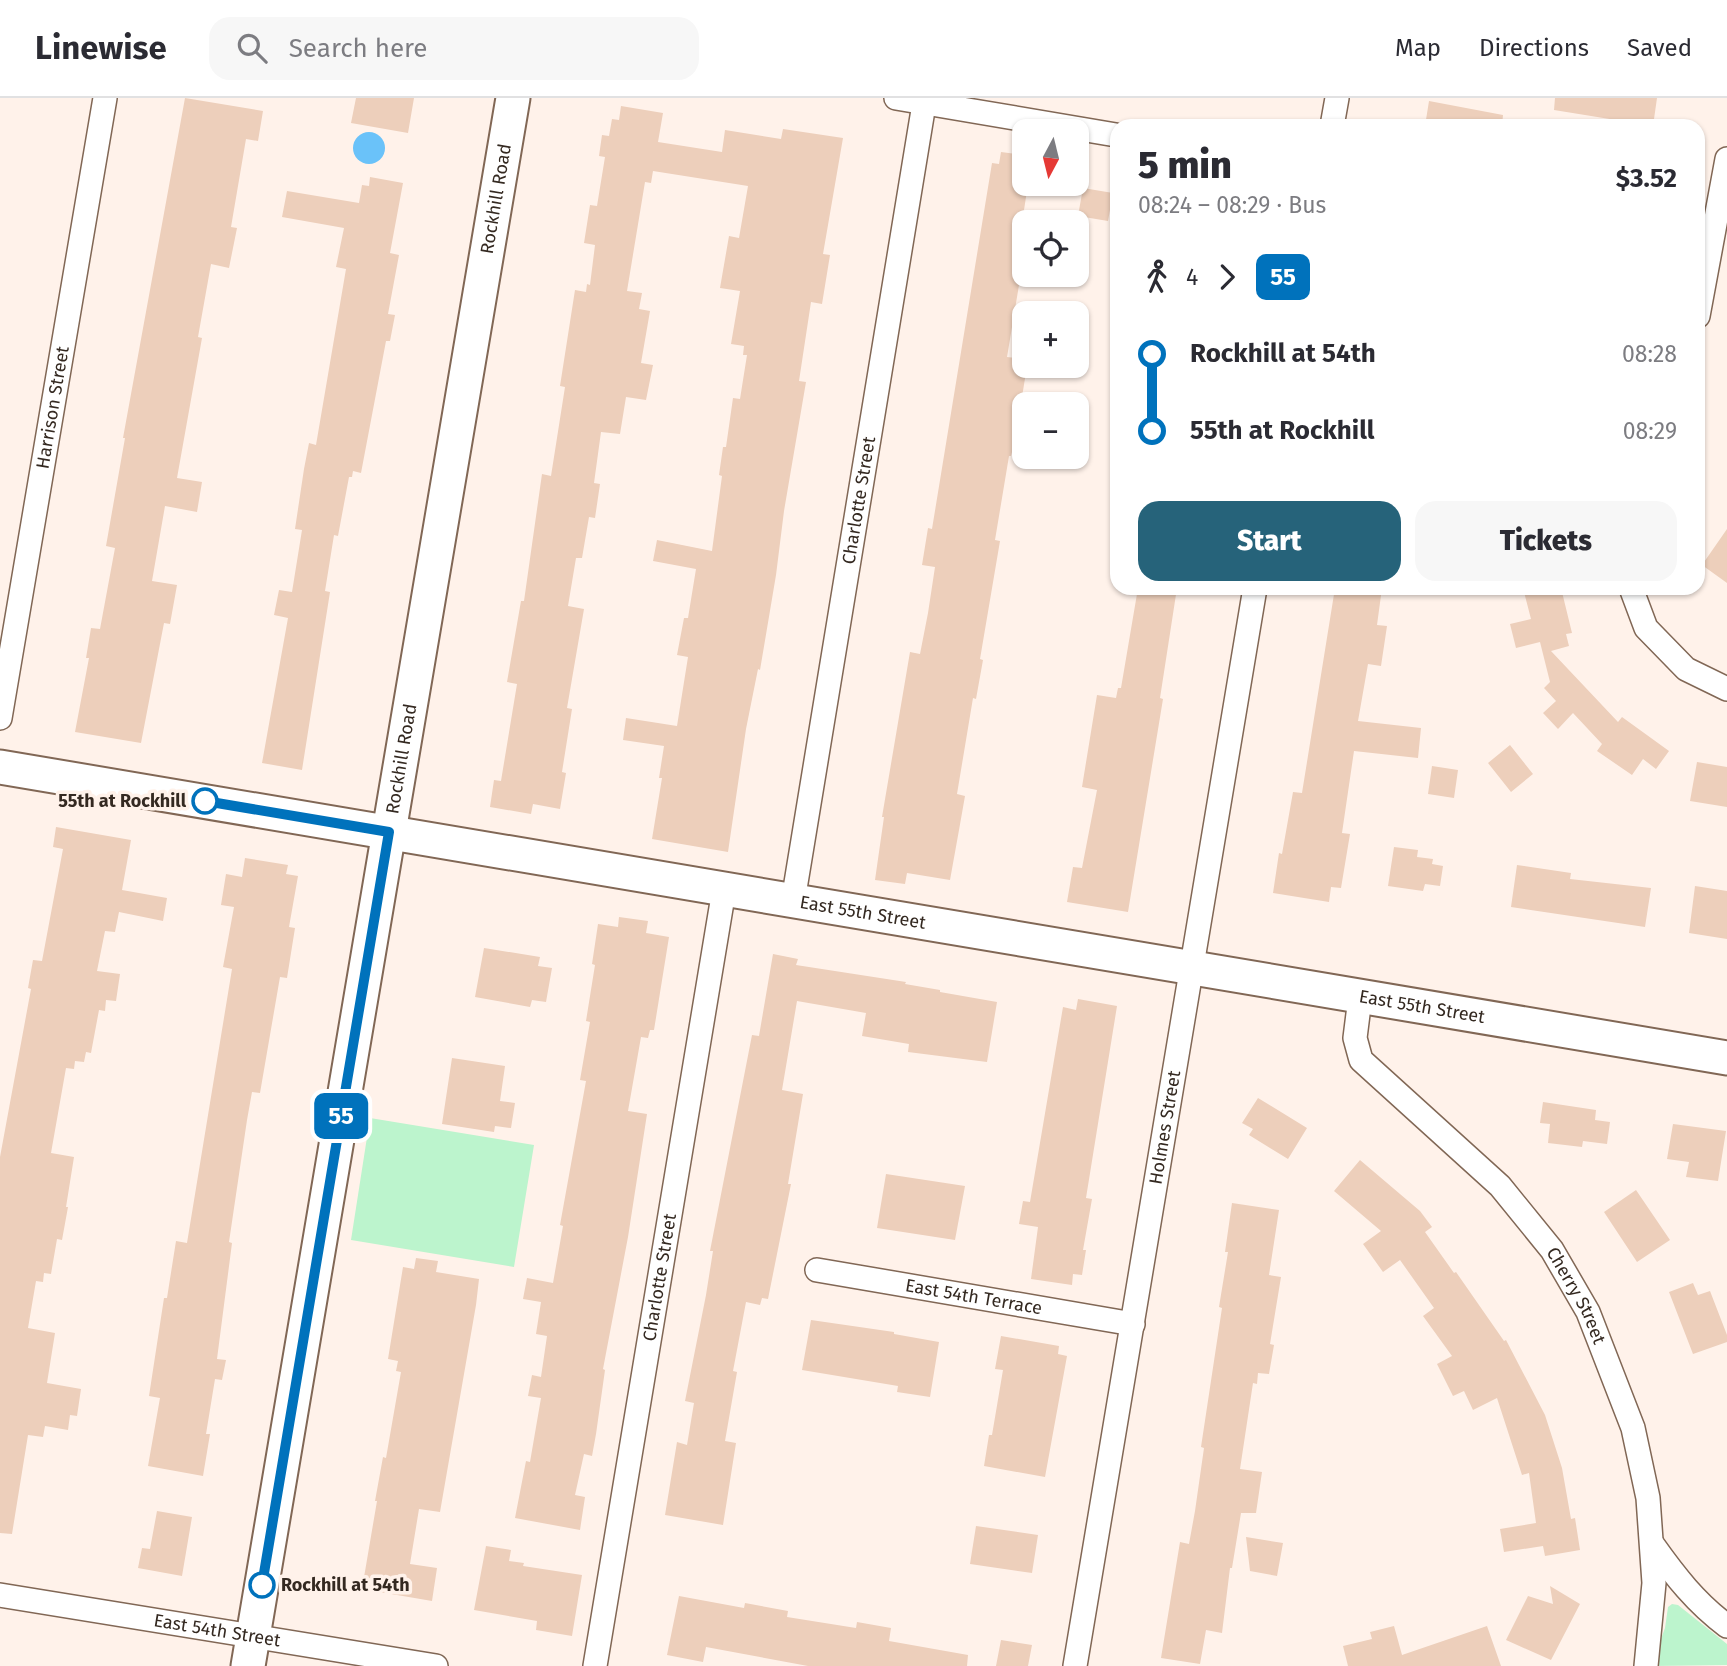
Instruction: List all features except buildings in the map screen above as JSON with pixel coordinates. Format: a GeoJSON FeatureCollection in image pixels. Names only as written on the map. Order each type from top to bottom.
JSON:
{"type":"FeatureCollection","features":[{"type":"Feature","properties":{"kind":"main road","name":"Rockhill Road"},"geometry":{"type":"LineString","coordinates":[[250,1651],[513,98]]}},
{"type":"Feature","properties":{"kind":"main road","name":"East 55th Street"},"geometry":{"type":"LineString","coordinates":[[0,767],[1727,1058]]}},
{"type":"Feature","properties":{"kind":"street","name":"Harrison Street"},"geometry":{"type":"LineString","coordinates":[[0,718],[105,98]]}},
{"type":"Feature","properties":{"kind":"street"},"geometry":{"type":"LineString","coordinates":[[896,98],[925,100],[1110,134]]}},
{"type":"Feature","properties":{"kind":"street"},"geometry":{"type":"LineString","coordinates":[[1333,119],[1337,98]]}},
{"type":"Feature","properties":{"kind":"street","name":"Charlotte Street"},"geometry":{"type":"LineString","coordinates":[[793,901],[925,100]]}},
{"type":"Feature","properties":{"kind":"street"},"geometry":{"type":"LineString","coordinates":[[1705,278],[1727,159]]}},
{"type":"Feature","properties":{"kind":"street","name":"Holmes Street"},"geometry":{"type":"LineString","coordinates":[[1075,1666],[1254,595]]}},
{"type":"Feature","properties":{"kind":"street"},"geometry":{"type":"LineString","coordinates":[[1634,595],[1646,628],[1686,670],[1727,689]]}},
{"type":"Feature","properties":{"kind":"street","name":"Charlotte Street"},"geometry":{"type":"LineString","coordinates":[[595,1666],[724,890]]}},
{"type":"Feature","properties":{"kind":"street","name":"Cherry Street"},"geometry":{"type":"LineString","coordinates":[[1360,998],[1355,1038],[1361,1060],[1500,1186],[1552,1250],[1588,1312],[1633,1428],[1648,1498],[1654,1583],[1646,1666]]}},
{"type":"Feature","properties":{"kind":"street","name":"East 54th Terrace"},"geometry":{"type":"LineString","coordinates":[[817,1270],[1133,1324]]}},
{"type":"Feature","properties":{"kind":"street"},"geometry":{"type":"LineString","coordinates":[[1653,1545],[1678,1581],[1705,1609],[1727,1626]]}},
{"type":"Feature","properties":{"kind":"street","name":"East 54th Street"},"geometry":{"type":"LineString","coordinates":[[0,1595],[250,1651],[436,1666]]}},
{"type":"Feature","properties":{"kind":"green space"},"geometry":{"type":"Polygon","coordinates":[[[370,1118],[534,1145],[514,1267],[351,1240],[370,1118]]]}},
{"type":"Feature","properties":{"kind":"green space"},"geometry":{"type":"Polygon","coordinates":[[[1672,1604],[1678,1605],[1727,1644],[1727,1665],[1651,1666],[1665,1628],[1668,1607],[1672,1604]]]}},
{"type":"Feature","properties":{"kind":"water"},"geometry":{"type":"Polygon","coordinates":[[[369,132],[380,137],[385,148],[380,159],[369,164],[358,159],[353,148],[358,137],[369,132]]]}},
{"type":"Feature","properties":{"kind":"bus line","name":"55"},"geometry":{"type":"LineString","coordinates":[[205,801],[389,832],[262,1585]]}},
{"type":"Feature","properties":{"kind":"place","name":"55th at Rockhill"},"geometry":{"type":"Point","coordinates":[205,801]}},
{"type":"Feature","properties":{"kind":"place","name":"Rockhill at 54th"},"geometry":{"type":"Point","coordinates":[262,1585]}}]}
